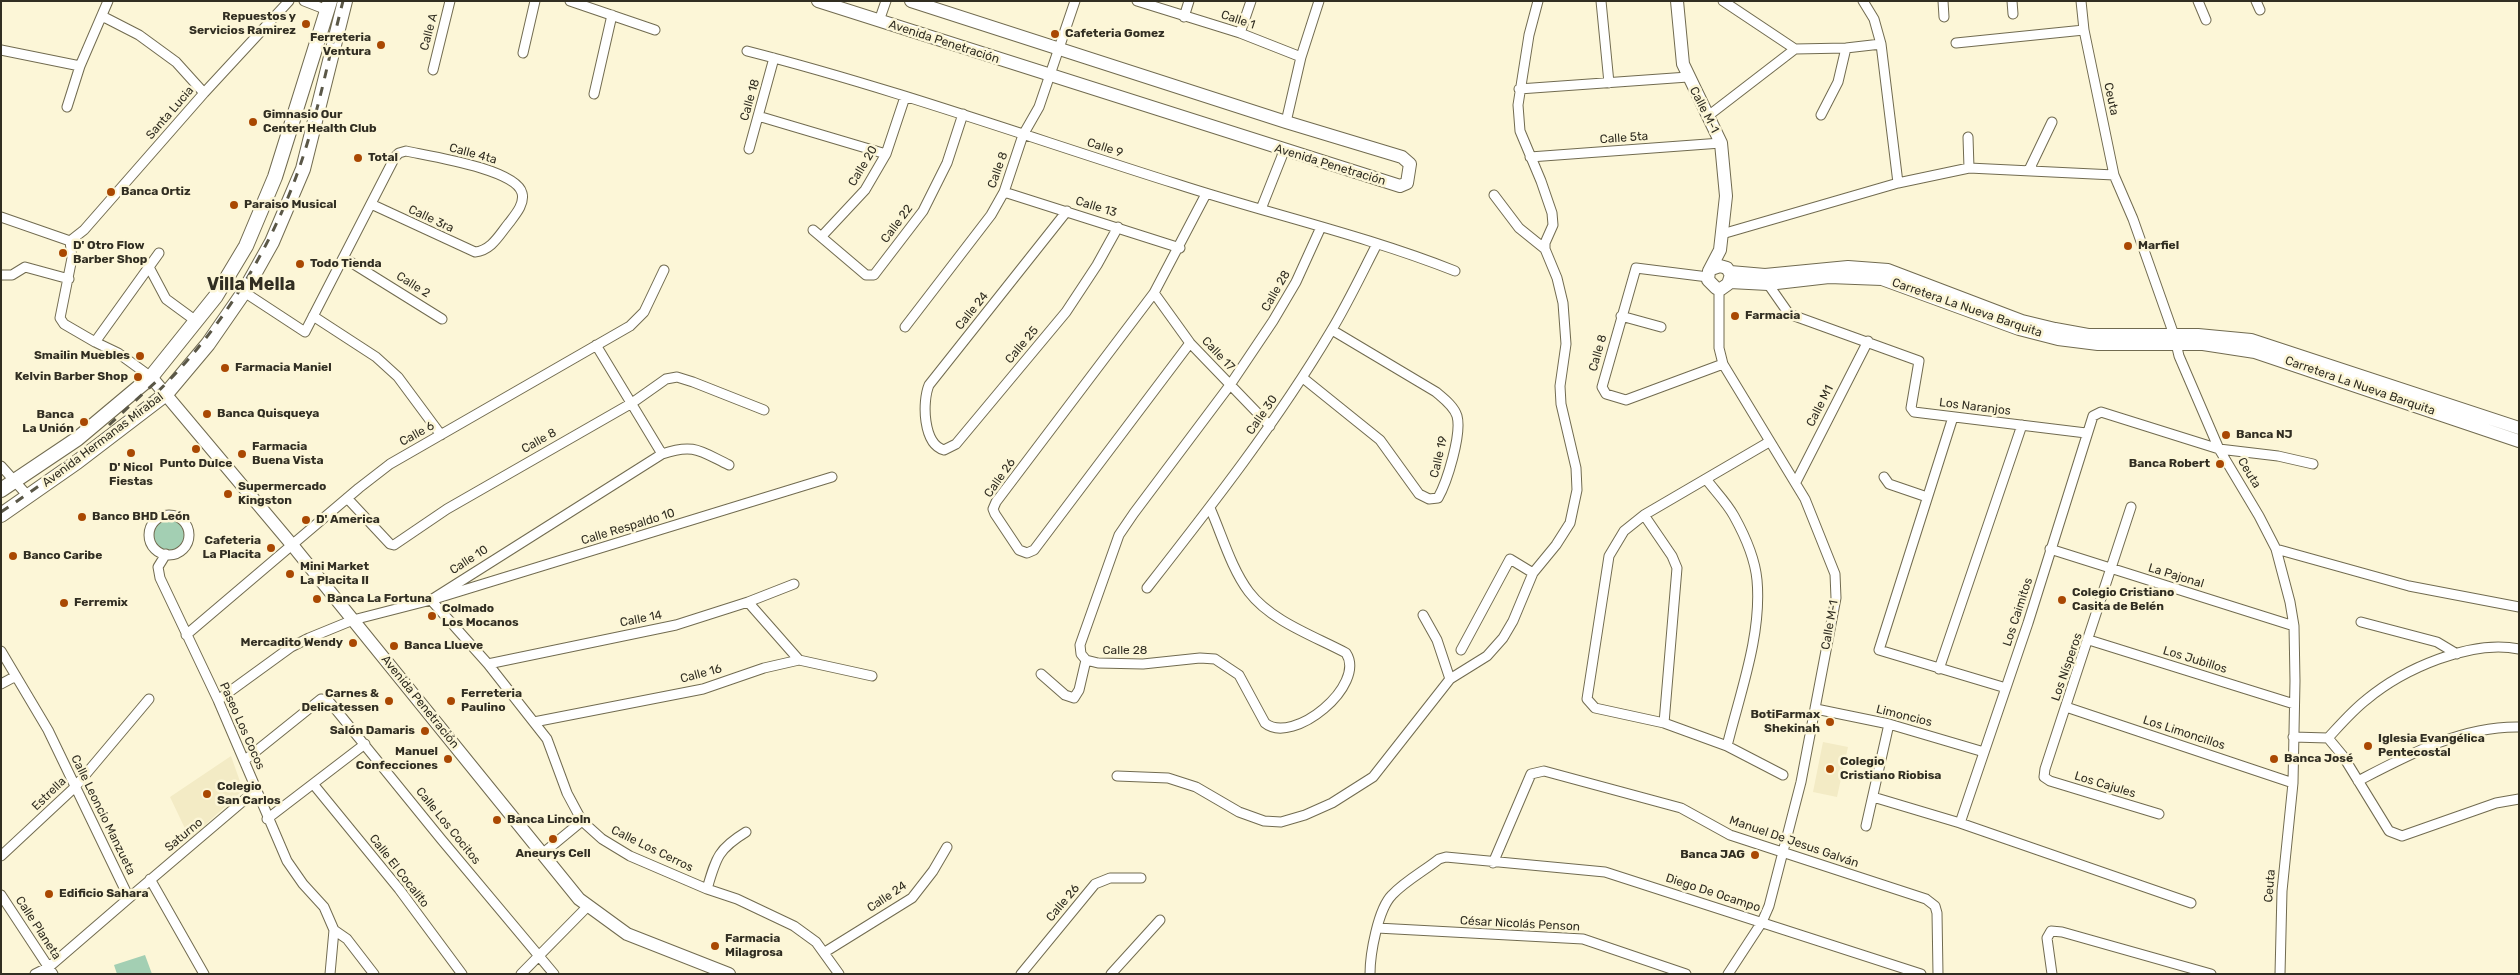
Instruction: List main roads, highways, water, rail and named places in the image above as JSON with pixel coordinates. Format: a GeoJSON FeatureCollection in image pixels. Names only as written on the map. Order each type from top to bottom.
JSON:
{"type":"FeatureCollection","features":[{"type":"Feature","properties":{"kind":"main road","name":"Avenida Hermanas Mirabal"},"geometry":{"type":"LineString","coordinates":[[1,515],[166,394],[208,344],[244,292],[272,242],[303,169],[346,1]]}},
{"type":"Feature","properties":{"kind":"main road","name":"Avenida Hermanas Mirabal"},"geometry":{"type":"LineString","coordinates":[[1,490],[77,438],[151,378],[216,296],[246,246],[268,194],[328,6]]}},
{"type":"Feature","properties":{"kind":"railway"},"geometry":{"type":"LineString","coordinates":[[1,512],[96,444],[154,396],[180,369],[227,310],[266,245],[296,177],[316,112],[343,1]]}},
{"type":"Feature","properties":{"kind":"railway"},"geometry":{"type":"LineString","coordinates":[[109,425],[160,378]]}},
{"type":"Feature","properties":{"kind":"place","name":"Repuestos y Servicios Ramirez"},"geometry":{"type":"Point","coordinates":[306,24]}},
{"type":"Feature","properties":{"kind":"place","name":"Cafeteria Gomez"},"geometry":{"type":"Point","coordinates":[1055,34]}},
{"type":"Feature","properties":{"kind":"place","name":"Ferreteria Ventura"},"geometry":{"type":"Point","coordinates":[381,45]}},
{"type":"Feature","properties":{"kind":"place","name":"Gimnasio Our Center Health Club"},"geometry":{"type":"Point","coordinates":[253,122]}},
{"type":"Feature","properties":{"kind":"place","name":"Total"},"geometry":{"type":"Point","coordinates":[358,158]}},
{"type":"Feature","properties":{"kind":"place","name":"Banca Ortiz"},"geometry":{"type":"Point","coordinates":[111,192]}},
{"type":"Feature","properties":{"kind":"place","name":"Paraiso Musical"},"geometry":{"type":"Point","coordinates":[234,205]}},
{"type":"Feature","properties":{"kind":"place","name":"Marfiel"},"geometry":{"type":"Point","coordinates":[2128,246]}},
{"type":"Feature","properties":{"kind":"place","name":"D' Otro Flow Barber Shop"},"geometry":{"type":"Point","coordinates":[63,253]}},
{"type":"Feature","properties":{"kind":"place","name":"Todo Tienda"},"geometry":{"type":"Point","coordinates":[300,264]}},
{"type":"Feature","properties":{"kind":"place","name":"Farmacia"},"geometry":{"type":"Point","coordinates":[1735,316]}},
{"type":"Feature","properties":{"kind":"place","name":"Smailin Muebles"},"geometry":{"type":"Point","coordinates":[140,356]}},
{"type":"Feature","properties":{"kind":"place","name":"Farmacia Maniel"},"geometry":{"type":"Point","coordinates":[225,368]}},
{"type":"Feature","properties":{"kind":"place","name":"Kelvin Barber Shop"},"geometry":{"type":"Point","coordinates":[138,377]}},
{"type":"Feature","properties":{"kind":"place","name":"Banca Quisqueya"},"geometry":{"type":"Point","coordinates":[207,414]}},
{"type":"Feature","properties":{"kind":"place","name":"Banca La Unión"},"geometry":{"type":"Point","coordinates":[84,422]}},
{"type":"Feature","properties":{"kind":"place","name":"Banca NJ"},"geometry":{"type":"Point","coordinates":[2226,435]}},
{"type":"Feature","properties":{"kind":"place","name":"Punto Dulce"},"geometry":{"type":"Point","coordinates":[196,449]}},
{"type":"Feature","properties":{"kind":"place","name":"D' Nicol Fiestas"},"geometry":{"type":"Point","coordinates":[131,453]}},
{"type":"Feature","properties":{"kind":"place","name":"Farmacia Buena Vista"},"geometry":{"type":"Point","coordinates":[242,454]}},
{"type":"Feature","properties":{"kind":"place","name":"Banca Robert"},"geometry":{"type":"Point","coordinates":[2220,464]}},
{"type":"Feature","properties":{"kind":"place","name":"Supermercado Kingston"},"geometry":{"type":"Point","coordinates":[228,494]}},
{"type":"Feature","properties":{"kind":"place","name":"Banco BHD León"},"geometry":{"type":"Point","coordinates":[82,517]}},
{"type":"Feature","properties":{"kind":"place","name":"D' America"},"geometry":{"type":"Point","coordinates":[306,520]}},
{"type":"Feature","properties":{"kind":"place","name":"Cafeteria La Placita"},"geometry":{"type":"Point","coordinates":[271,548]}},
{"type":"Feature","properties":{"kind":"place","name":"Banco Caribe"},"geometry":{"type":"Point","coordinates":[13,556]}},
{"type":"Feature","properties":{"kind":"place","name":"Mini Market La Placita II"},"geometry":{"type":"Point","coordinates":[290,574]}},
{"type":"Feature","properties":{"kind":"place","name":"Banca La Fortuna"},"geometry":{"type":"Point","coordinates":[317,599]}},
{"type":"Feature","properties":{"kind":"place","name":"Colegio Cristiano Casita de Belén"},"geometry":{"type":"Point","coordinates":[2062,600]}},
{"type":"Feature","properties":{"kind":"place","name":"Ferremix"},"geometry":{"type":"Point","coordinates":[64,603]}},
{"type":"Feature","properties":{"kind":"place","name":"Colmado Los Mocanos"},"geometry":{"type":"Point","coordinates":[432,616]}},
{"type":"Feature","properties":{"kind":"place","name":"Mercadito Wendy"},"geometry":{"type":"Point","coordinates":[353,643]}},
{"type":"Feature","properties":{"kind":"place","name":"Banca Llueve"},"geometry":{"type":"Point","coordinates":[394,646]}},
{"type":"Feature","properties":{"kind":"place","name":"Carnes & Delicatessen"},"geometry":{"type":"Point","coordinates":[389,701]}},
{"type":"Feature","properties":{"kind":"place","name":"Ferreteria Paulino"},"geometry":{"type":"Point","coordinates":[451,701]}},
{"type":"Feature","properties":{"kind":"place","name":"BotiFarmax Shekinah"},"geometry":{"type":"Point","coordinates":[1830,722]}},
{"type":"Feature","properties":{"kind":"place","name":"Salón Damaris"},"geometry":{"type":"Point","coordinates":[425,731]}},
{"type":"Feature","properties":{"kind":"place","name":"Iglesia Evangélica Pentecostal"},"geometry":{"type":"Point","coordinates":[2368,746]}},
{"type":"Feature","properties":{"kind":"place","name":"Manuel Confecciones"},"geometry":{"type":"Point","coordinates":[448,759]}},
{"type":"Feature","properties":{"kind":"place","name":"Banca José"},"geometry":{"type":"Point","coordinates":[2274,759]}},
{"type":"Feature","properties":{"kind":"place","name":"Colegio Cristiano Riobisa"},"geometry":{"type":"Point","coordinates":[1830,769]}},
{"type":"Feature","properties":{"kind":"place","name":"Colegio San Carlos"},"geometry":{"type":"Point","coordinates":[207,794]}},
{"type":"Feature","properties":{"kind":"place","name":"Banca Lincoln"},"geometry":{"type":"Point","coordinates":[497,820]}},
{"type":"Feature","properties":{"kind":"place","name":"Aneurys Cell"},"geometry":{"type":"Point","coordinates":[553,839]}},
{"type":"Feature","properties":{"kind":"place","name":"Banca JAG"},"geometry":{"type":"Point","coordinates":[1755,855]}},
{"type":"Feature","properties":{"kind":"place","name":"Edificio Sahara"},"geometry":{"type":"Point","coordinates":[49,894]}},
{"type":"Feature","properties":{"kind":"place","name":"Farmacia Milagrosa"},"geometry":{"type":"Point","coordinates":[715,946]}},
{"type":"Feature","properties":{"kind":"district","name":"Villa Mella"},"geometry":{"type":"Point","coordinates":[251,285]}}]}
